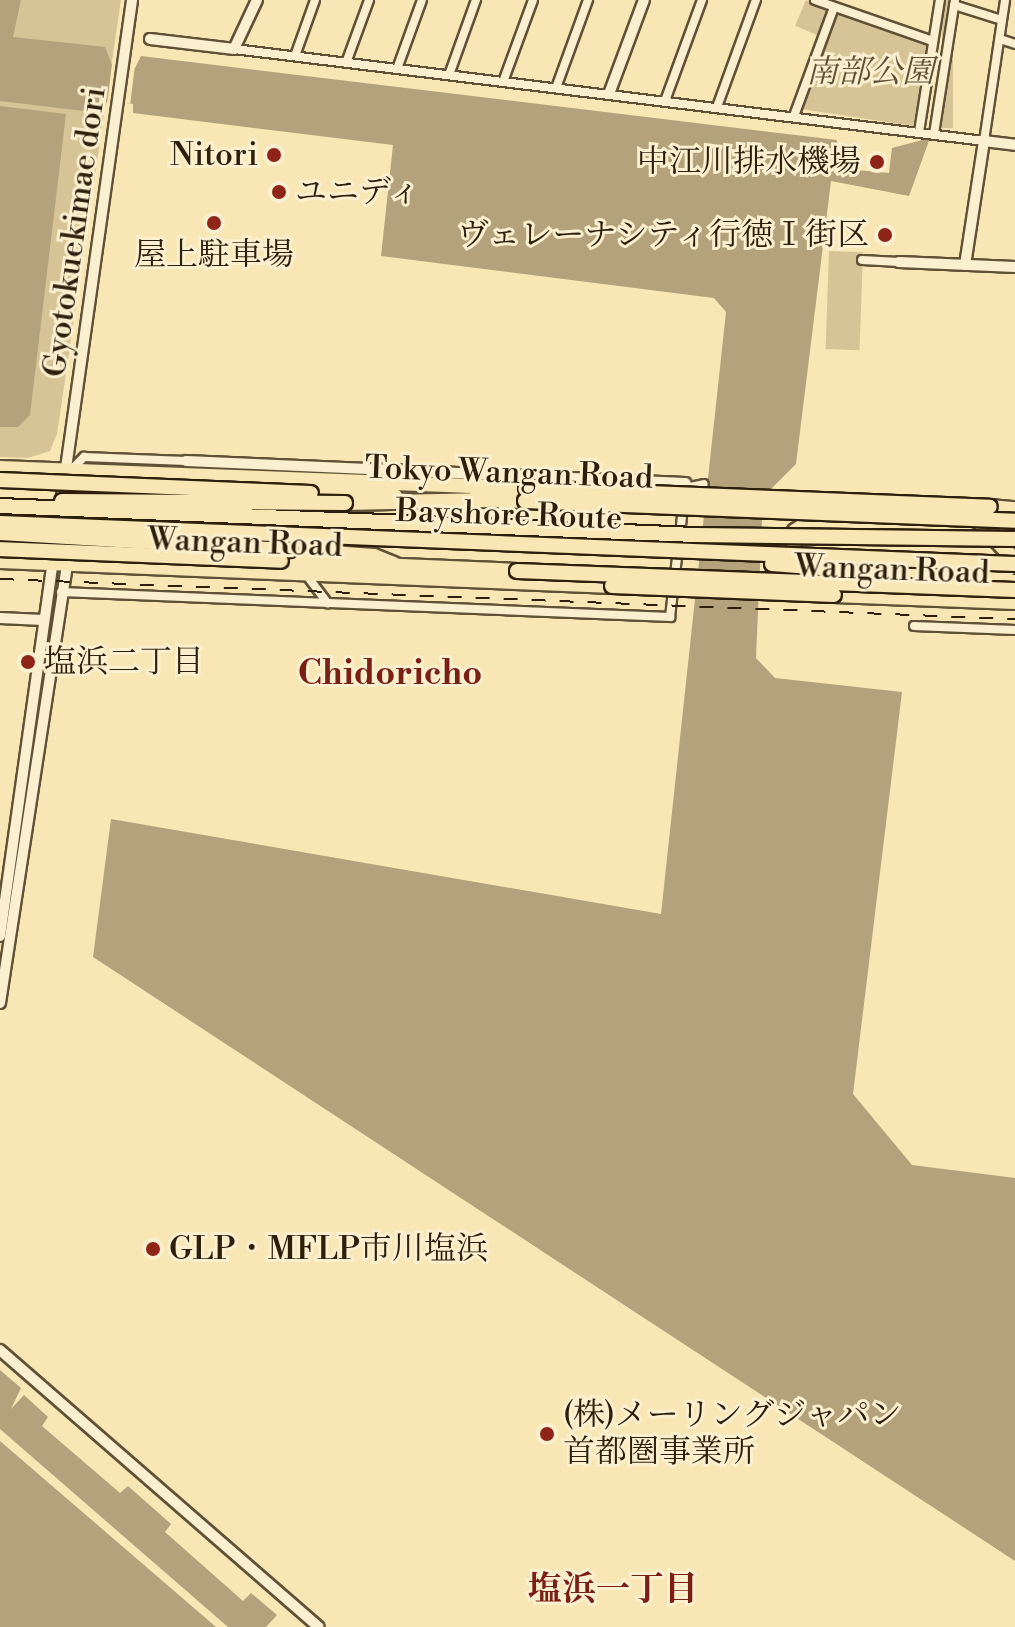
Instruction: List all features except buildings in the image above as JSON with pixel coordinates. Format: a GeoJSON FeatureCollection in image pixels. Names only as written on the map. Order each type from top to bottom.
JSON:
{"type":"FeatureCollection","features":[{"type":"Feature","properties":{"kind":"highway","name":"Wangan Road"},"geometry":{"type":"LineString","coordinates":[[0,468],[525,494],[1015,509]]}},
{"type":"Feature","properties":{"kind":"highway","name":"Tokyo Wangan Road"},"geometry":{"type":"LineString","coordinates":[[0,480],[487,500],[525,494],[682,508],[1015,521]]}},
{"type":"Feature","properties":{"kind":"highway"},"geometry":{"type":"LineString","coordinates":[[26,507],[159,498],[345,503],[487,500]]}},
{"type":"Feature","properties":{"kind":"highway"},"geometry":{"type":"LineString","coordinates":[[682,508],[859,504]]}},
{"type":"Feature","properties":{"kind":"highway","name":"Bayshore Route"},"geometry":{"type":"LineString","coordinates":[[0,506],[725,536],[1015,539]]}},
{"type":"Feature","properties":{"kind":"highway","name":"Bayshore Route"},"geometry":{"type":"LineString","coordinates":[[0,523],[1015,564]]}},
{"type":"Feature","properties":{"kind":"highway"},"geometry":{"type":"LineString","coordinates":[[680,550],[718,560],[986,575],[1008,569],[1010,555],[997,537],[799,527],[795,567],[832,574],[1015,582]]}},
{"type":"Feature","properties":{"kind":"highway"},"geometry":{"type":"LineString","coordinates":[[0,533],[286,555]]}},
{"type":"Feature","properties":{"kind":"highway"},"geometry":{"type":"LineString","coordinates":[[0,549],[374,556],[394,564],[516,576],[636,575],[1015,590]]}},
{"type":"Feature","properties":{"kind":"highway","name":"Wangan Road"},"geometry":{"type":"LineString","coordinates":[[0,561],[305,573],[516,576],[834,595],[1015,602]]}},
{"type":"Feature","properties":{"kind":"highway"},"geometry":{"type":"LineString","coordinates":[[636,575],[834,595]]}},
{"type":"Feature","properties":{"kind":"street","name":"Gyotokuekimae dori"},"geometry":{"type":"LineString","coordinates":[[70,472],[132,0]]}},
{"type":"Feature","properties":{"kind":"street"},"geometry":{"type":"LineString","coordinates":[[234,49],[257,0]]}},
{"type":"Feature","properties":{"kind":"street"},"geometry":{"type":"LineString","coordinates":[[295,56],[315,0]]}},
{"type":"Feature","properties":{"kind":"street"},"geometry":{"type":"LineString","coordinates":[[346,63],[369,0]]}},
{"type":"Feature","properties":{"kind":"street"},"geometry":{"type":"LineString","coordinates":[[397,69],[422,0]]}},
{"type":"Feature","properties":{"kind":"street"},"geometry":{"type":"LineString","coordinates":[[449,75],[476,0]]}},
{"type":"Feature","properties":{"kind":"street"},"geometry":{"type":"LineString","coordinates":[[503,82],[533,0]]}},
{"type":"Feature","properties":{"kind":"street"},"geometry":{"type":"LineString","coordinates":[[556,88],[588,0]]}},
{"type":"Feature","properties":{"kind":"street"},"geometry":{"type":"LineString","coordinates":[[609,94],[644,0]]}},
{"type":"Feature","properties":{"kind":"street"},"geometry":{"type":"LineString","coordinates":[[665,101],[702,0]]}},
{"type":"Feature","properties":{"kind":"street"},"geometry":{"type":"LineString","coordinates":[[717,107],[756,0]]}},
{"type":"Feature","properties":{"kind":"street"},"geometry":{"type":"LineString","coordinates":[[815,0],[933,41]]}},
{"type":"Feature","properties":{"kind":"street"},"geometry":{"type":"LineString","coordinates":[[919,132],[940,0]]}},
{"type":"Feature","properties":{"kind":"street"},"geometry":{"type":"LineString","coordinates":[[965,265],[1005,0]]}},
{"type":"Feature","properties":{"kind":"street"},"geometry":{"type":"LineString","coordinates":[[934,134],[954,2],[1002,20]]}},
{"type":"Feature","properties":{"kind":"street"},"geometry":{"type":"LineString","coordinates":[[794,116],[834,7]]}},
{"type":"Feature","properties":{"kind":"street"},"geometry":{"type":"LineString","coordinates":[[150,39],[1015,145]]}},
{"type":"Feature","properties":{"kind":"street"},"geometry":{"type":"LineString","coordinates":[[1000,39],[1015,44]]}},
{"type":"Feature","properties":{"kind":"street"},"geometry":{"type":"LineString","coordinates":[[862,260],[1015,267]]}},
{"type":"Feature","properties":{"kind":"street"},"geometry":{"type":"LineString","coordinates":[[0,1003],[8,874],[51,563],[70,472],[84,457],[704,484]]}},
{"type":"Feature","properties":{"kind":"street"},"geometry":{"type":"LineString","coordinates":[[4,931],[21,875],[67,564],[77,490],[70,472]]}},
{"type":"Feature","properties":{"kind":"street"},"geometry":{"type":"LineString","coordinates":[[61,592],[670,617],[686,483]]}},
{"type":"Feature","properties":{"kind":"street"},"geometry":{"type":"LineString","coordinates":[[305,573],[328,603]]}},
{"type":"Feature","properties":{"kind":"street"},"geometry":{"type":"LineString","coordinates":[[0,618],[43,620]]}},
{"type":"Feature","properties":{"kind":"street"},"geometry":{"type":"LineString","coordinates":[[914,626],[1015,630]]}},
{"type":"Feature","properties":{"kind":"street"},"geometry":{"type":"LineString","coordinates":[[35,682],[47,683]]}},
{"type":"Feature","properties":{"kind":"street"},"geometry":{"type":"LineString","coordinates":[[24,757],[36,758]]}},
{"type":"Feature","properties":{"kind":"street"},"geometry":{"type":"LineString","coordinates":[[8,874],[21,875]]}},
{"type":"Feature","properties":{"kind":"street"},"geometry":{"type":"LineString","coordinates":[[0,1350],[319,1627]]}},
{"type":"Feature","properties":{"kind":"green space"},"geometry":{"type":"Polygon","coordinates":[[[0,0],[121,0],[57,434],[50,451],[28,458],[0,457],[0,0]]]}},
{"type":"Feature","properties":{"kind":"green space"},"geometry":{"type":"Polygon","coordinates":[[[806,0],[829,10],[818,36],[795,26],[806,0]]]}},
{"type":"Feature","properties":{"kind":"green space"},"geometry":{"type":"Polygon","coordinates":[[[942,0],[953,0],[953,128],[942,128],[942,0]]]}},
{"type":"Feature","properties":{"kind":"green space","name":"南部公園"},"geometry":{"type":"Polygon","coordinates":[[[839,11],[930,46],[913,126],[801,109],[839,11]]]}},
{"type":"Feature","properties":{"kind":"green space"},"geometry":{"type":"Polygon","coordinates":[[[829,251],[863,252],[860,350],[826,349],[829,251]]]}},
{"type":"Feature","properties":{"kind":"shaded area"},"geometry":{"type":"Polygon","coordinates":[[[0,0],[21,0],[13,37],[105,47],[112,65],[135,68],[141,56],[837,140],[834,168],[889,173],[892,148],[930,138],[909,196],[831,181],[796,464],[763,497],[756,658],[775,678],[902,692],[853,1094],[912,1165],[1015,1178],[1015,1561],[93,957],[111,819],[661,914],[726,312],[714,298],[381,256],[393,145],[133,113],[133,104],[108,100],[101,113],[0,101],[0,0]]]}},
{"type":"Feature","properties":{"kind":"shaded area"},"geometry":{"type":"Polygon","coordinates":[[[0,106],[66,114],[30,415],[18,427],[0,427],[0,106]]]}},
{"type":"Feature","properties":{"kind":"shaded area"},"geometry":{"type":"Polygon","coordinates":[[[0,1370],[21,1388],[11,1409],[24,1395],[48,1417],[42,1426],[120,1493],[128,1486],[171,1524],[165,1532],[243,1601],[251,1593],[277,1615],[266,1627],[0,1627],[0,1370]]]}},
{"type":"Feature","properties":{"kind":"pier"},"geometry":{"type":"Polygon","coordinates":[[[112,64],[135,67],[130,104],[107,101],[112,64]]]}},
{"type":"Feature","properties":{"kind":"pier"},"geometry":{"type":"Polygon","coordinates":[[[0,1429],[228,1627],[216,1627],[0,1441],[0,1429]]]}},
{"type":"Feature","properties":{"kind":"railway"},"geometry":{"type":"LineString","coordinates":[[0,579],[1015,619]]}},
{"type":"Feature","properties":{"kind":"place","name":"Nitori"},"geometry":{"type":"Point","coordinates":[274,155]}},
{"type":"Feature","properties":{"kind":"place","name":"中江川排水機場"},"geometry":{"type":"Point","coordinates":[877,162]}},
{"type":"Feature","properties":{"kind":"place","name":"ユニディ"},"geometry":{"type":"Point","coordinates":[279,192]}},
{"type":"Feature","properties":{"kind":"place","name":"屋上駐車場"},"geometry":{"type":"Point","coordinates":[214,223]}},
{"type":"Feature","properties":{"kind":"place","name":"ヴェレーナシティ行徳Ⅰ街区"},"geometry":{"type":"Point","coordinates":[885,235]}},
{"type":"Feature","properties":{"kind":"place","name":"塩浜二丁目"},"geometry":{"type":"Point","coordinates":[28,662]}},
{"type":"Feature","properties":{"kind":"place","name":"GLP・MFLP市川塩浜"},"geometry":{"type":"Point","coordinates":[153,1249]}},
{"type":"Feature","properties":{"kind":"place","name":"(株)メーリングジャパン 首都圏事業所"},"geometry":{"type":"Point","coordinates":[547,1434]}},
{"type":"Feature","properties":{"kind":"district","name":"Chidoricho"},"geometry":{"type":"Point","coordinates":[390,675]}},
{"type":"Feature","properties":{"kind":"district","name":"塩浜一丁目"},"geometry":{"type":"Point","coordinates":[613,1591]}}]}
